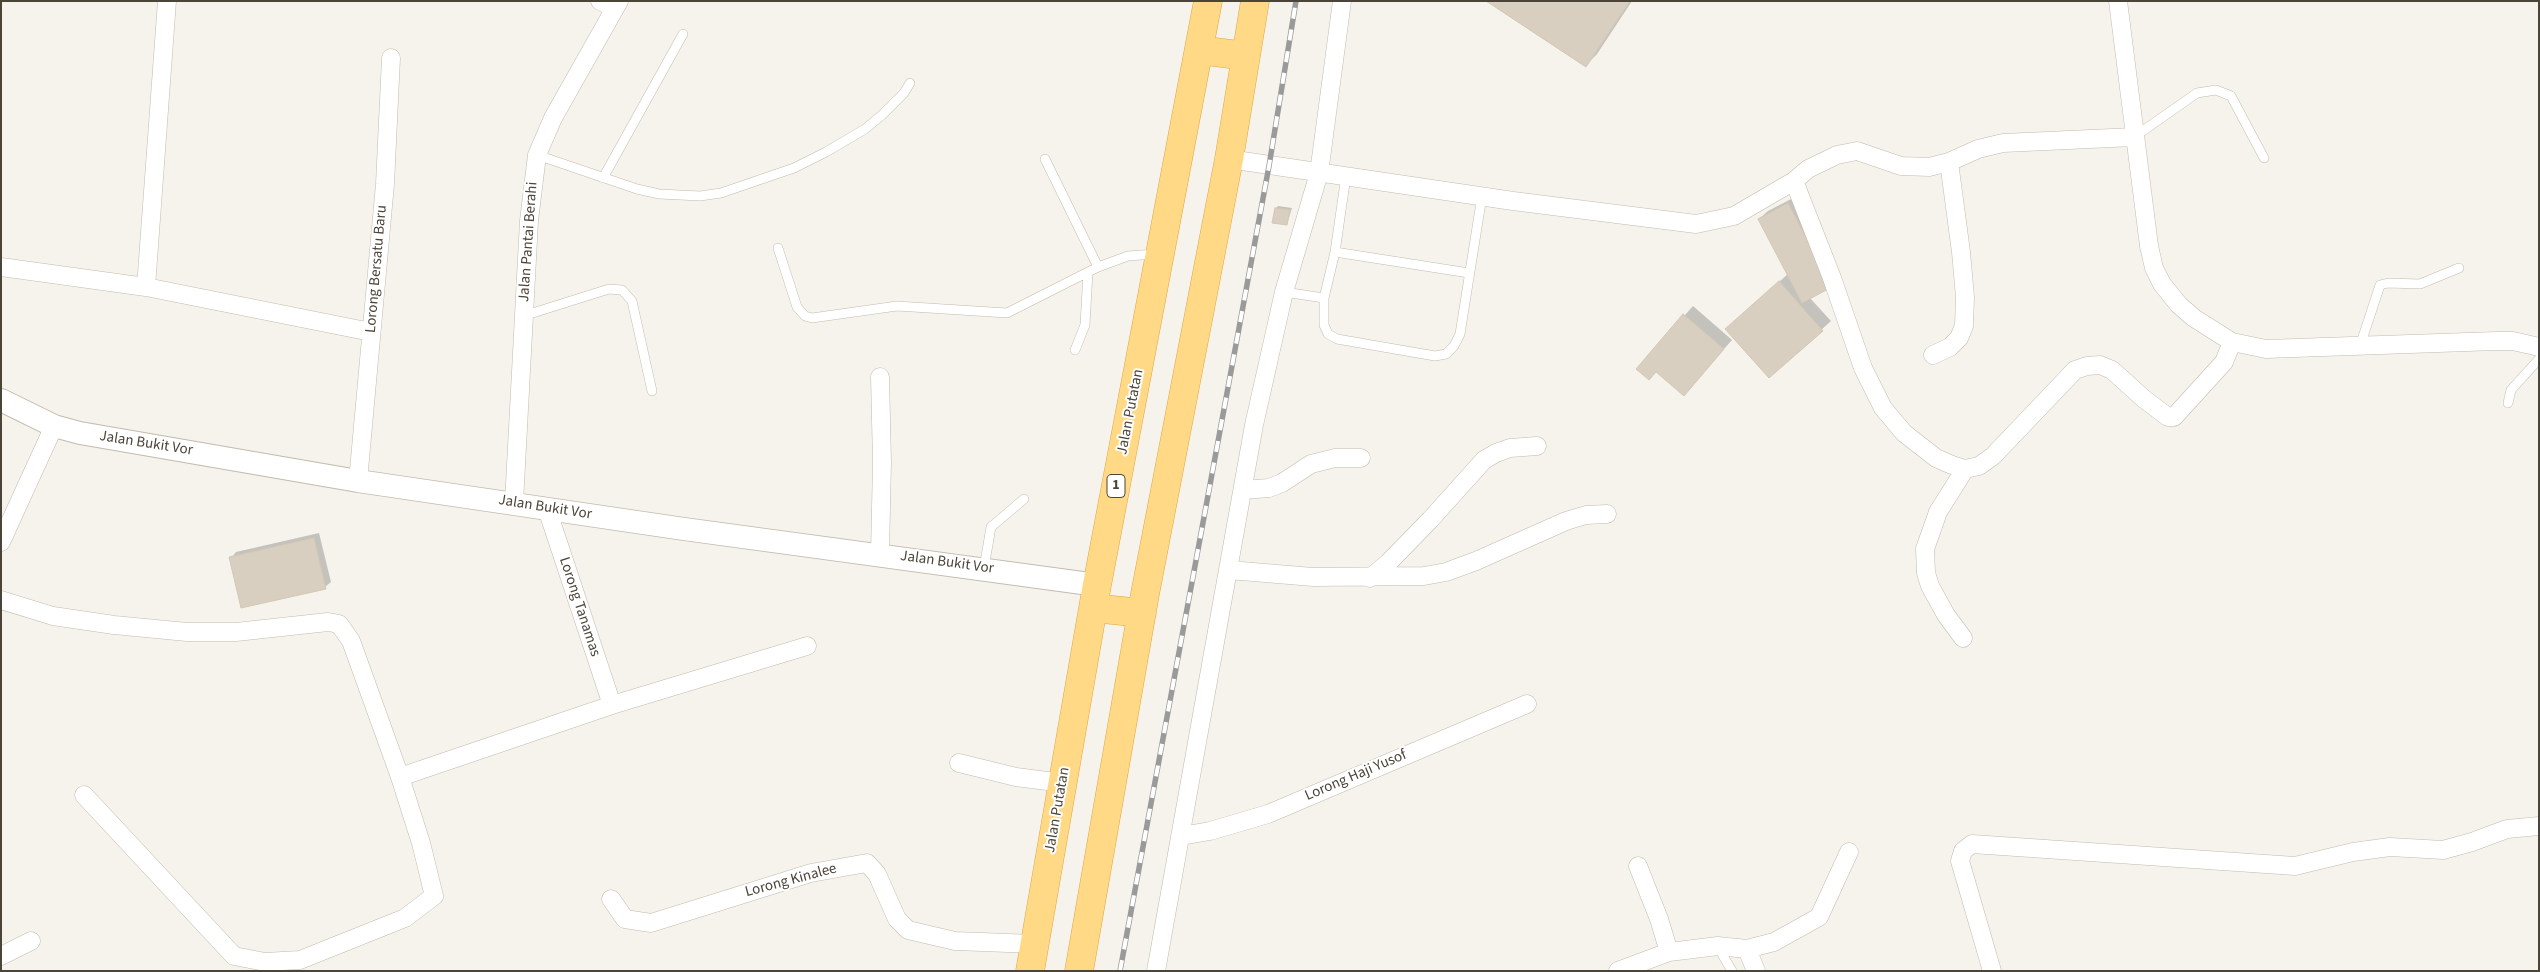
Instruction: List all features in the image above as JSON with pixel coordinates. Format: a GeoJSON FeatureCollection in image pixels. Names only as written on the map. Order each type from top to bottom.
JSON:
{"type":"FeatureCollection","features":[{"type":"Feature","properties":{"kind":"highway","name":"Jalan Putatan"},"geometry":{"type":"LineString","coordinates":[[1030,971],[1095,596],[1208,1]]}},
{"type":"Feature","properties":{"kind":"highway"},"geometry":{"type":"LineString","coordinates":[[1079,971],[1142,613],[1228,159],[1255,1]]}},
{"type":"Feature","properties":{"kind":"highway"},"geometry":{"type":"LineString","coordinates":[[1199,50],[1246,56]]}},
{"type":"Feature","properties":{"kind":"highway"},"geometry":{"type":"LineString","coordinates":[[1095,596],[1142,613]]}},
{"type":"Feature","properties":{"kind":"street"},"geometry":{"type":"LineString","coordinates":[[146,287],[167,1]]}},
{"type":"Feature","properties":{"kind":"street"},"geometry":{"type":"LineString","coordinates":[[1156,971],[1254,425],[1284,292],[1319,173],[1342,1]]}},
{"type":"Feature","properties":{"kind":"street"},"geometry":{"type":"LineString","coordinates":[[2118,1],[2134,137],[2149,246],[2154,268],[2162,284],[2179,305],[2194,318],[2232,342],[2248,347],[2289,350],[2496,341],[2513,341],[2539,347]]}},
{"type":"Feature","properties":{"kind":"street","name":"Jalan Pantai Berahi"},"geometry":{"type":"LineString","coordinates":[[514,503],[523,316],[531,196],[537,155],[553,118],[611,4]]}},
{"type":"Feature","properties":{"kind":"street","name":"Lorong Bersatu Baru"},"geometry":{"type":"LineString","coordinates":[[358,480],[384,184],[391,58]]}},
{"type":"Feature","properties":{"kind":"street"},"geometry":{"type":"LineString","coordinates":[[1228,159],[1482,196],[1696,224],[1734,216],[1794,181],[1821,161],[1857,151],[1901,166],[1929,167],[1949,162],[1978,149],[2003,143],[2134,137]]}},
{"type":"Feature","properties":{"kind":"street"},"geometry":{"type":"LineString","coordinates":[[1933,355],[1950,347],[1959,338],[1964,326],[1965,296],[1961,252],[1949,162]]}},
{"type":"Feature","properties":{"kind":"street"},"geometry":{"type":"LineString","coordinates":[[1794,181],[1832,278],[1863,368],[1883,408],[1904,433],[1936,458],[1965,469],[1979,466],[1993,456],[2076,370],[2087,366],[2100,365],[2112,370],[2144,399],[2168,417],[2174,417],[2224,362],[2232,342]]}},
{"type":"Feature","properties":{"kind":"street"},"geometry":{"type":"LineString","coordinates":[[1,267],[146,287],[372,332]]}},
{"type":"Feature","properties":{"kind":"street"},"geometry":{"type":"LineString","coordinates":[[880,377],[882,462],[880,554]]}},
{"type":"Feature","properties":{"kind":"street","name":"Jalan Bukit Vor"},"geometry":{"type":"LineString","coordinates":[[1,400],[54,426],[98,436],[358,480],[547,509],[984,568],[1095,596]]}},
{"type":"Feature","properties":{"kind":"street"},"geometry":{"type":"LineString","coordinates":[[1,542],[54,426]]}},
{"type":"Feature","properties":{"kind":"street"},"geometry":{"type":"LineString","coordinates":[[1370,578],[1388,563],[1430,520],[1484,460],[1510,448],[1537,446]]}},
{"type":"Feature","properties":{"kind":"street"},"geometry":{"type":"LineString","coordinates":[[1243,490],[1269,488],[1282,483],[1311,464],[1335,458],[1361,458]]}},
{"type":"Feature","properties":{"kind":"street"},"geometry":{"type":"LineString","coordinates":[[1963,638],[1946,615],[1930,586],[1926,573],[1925,550],[1935,518],[1965,469]]}},
{"type":"Feature","properties":{"kind":"street","name":"Lorong Tanamas"},"geometry":{"type":"LineString","coordinates":[[547,509],[612,705]]}},
{"type":"Feature","properties":{"kind":"street"},"geometry":{"type":"LineString","coordinates":[[1228,570],[1313,577],[1370,578],[1416,576],[1446,572],[1476,561],[1566,521],[1586,515],[1607,514]]}},
{"type":"Feature","properties":{"kind":"street"},"geometry":{"type":"LineString","coordinates":[[1,600],[24,609],[75,620],[186,632],[236,632],[328,622],[339,624],[351,641],[400,777],[421,843],[434,896],[405,918],[299,965],[265,962],[234,956],[84,795]]}},
{"type":"Feature","properties":{"kind":"street"},"geometry":{"type":"LineString","coordinates":[[400,777],[612,705],[807,646]]}},
{"type":"Feature","properties":{"kind":"street","name":"Lorong Haji Yusof"},"geometry":{"type":"LineString","coordinates":[[1181,836],[1210,831],[1268,814],[1527,704]]}},
{"type":"Feature","properties":{"kind":"street"},"geometry":{"type":"LineString","coordinates":[[960,763],[1016,777],[1063,783]]}},
{"type":"Feature","properties":{"kind":"street"},"geometry":{"type":"LineString","coordinates":[[1992,971],[1960,861],[1963,851],[1972,844],[2295,866],[2353,852],[2390,847],[2443,850],[2507,829],[2539,826]]}},
{"type":"Feature","properties":{"kind":"street"},"geometry":{"type":"LineString","coordinates":[[1618,971],[1669,952],[1718,946],[1747,949],[1774,942],[1819,917],[1849,852]]}},
{"type":"Feature","properties":{"kind":"street","name":"Lorong Kinalee"},"geometry":{"type":"LineString","coordinates":[[611,900],[626,919],[651,923],[811,873],[867,863],[877,874],[897,919],[908,930],[956,941],[1035,944]]}},
{"type":"Feature","properties":{"kind":"street"},"geometry":{"type":"LineString","coordinates":[[1638,866],[1659,919],[1669,952]]}},
{"type":"Feature","properties":{"kind":"street"},"geometry":{"type":"LineString","coordinates":[[1,956],[31,941]]}},
{"type":"Feature","properties":{"kind":"street"},"geometry":{"type":"LineString","coordinates":[[1747,949],[1756,971]]}},
{"type":"Feature","properties":{"kind":"lane"},"geometry":{"type":"LineString","coordinates":[[603,178],[683,34]]}},
{"type":"Feature","properties":{"kind":"lane"},"geometry":{"type":"LineString","coordinates":[[537,155],[637,189],[677,196],[700,196],[742,187],[794,168],[826,152],[865,129],[892,106],[910,83]]}},
{"type":"Feature","properties":{"kind":"lane"},"geometry":{"type":"LineString","coordinates":[[2134,137],[2197,93],[2216,90],[2231,96],[2264,158]]}},
{"type":"Feature","properties":{"kind":"lane"},"geometry":{"type":"LineString","coordinates":[[1045,159],[1098,267]]}},
{"type":"Feature","properties":{"kind":"lane"},"geometry":{"type":"LineString","coordinates":[[1346,176],[1335,252],[1324,298],[1324,325],[1328,334],[1337,339],[1435,356],[1446,354],[1454,346],[1460,334],[1482,196]]}},
{"type":"Feature","properties":{"kind":"lane"},"geometry":{"type":"LineString","coordinates":[[778,248],[797,307],[805,316],[812,318],[898,306],[1007,313],[1098,267],[1128,256],[1161,253]]}},
{"type":"Feature","properties":{"kind":"lane"},"geometry":{"type":"LineString","coordinates":[[1335,252],[1469,273]]}},
{"type":"Feature","properties":{"kind":"lane"},"geometry":{"type":"LineString","coordinates":[[2360,346],[2380,286],[2388,284],[2420,284],[2459,268]]}},
{"type":"Feature","properties":{"kind":"lane"},"geometry":{"type":"LineString","coordinates":[[1075,350],[1086,325],[1088,272]]}},
{"type":"Feature","properties":{"kind":"lane"},"geometry":{"type":"LineString","coordinates":[[523,316],[609,289],[622,290],[632,301],[652,390]]}},
{"type":"Feature","properties":{"kind":"lane"},"geometry":{"type":"LineString","coordinates":[[1284,292],[1324,298]]}},
{"type":"Feature","properties":{"kind":"lane"},"geometry":{"type":"LineString","coordinates":[[2508,403],[2511,390],[2539,359]]}},
{"type":"Feature","properties":{"kind":"lane"},"geometry":{"type":"LineString","coordinates":[[984,568],[991,527],[1024,499]]}},
{"type":"Feature","properties":{"kind":"lane"},"geometry":{"type":"LineString","coordinates":[[1718,946],[1732,971]]}},
{"type":"Feature","properties":{"kind":"building"},"geometry":{"type":"Polygon","coordinates":[[[1486,1],[1630,1],[1586,67],[1486,1]]]}},
{"type":"Feature","properties":{"kind":"building"},"geometry":{"type":"Polygon","coordinates":[[[1788,203],[1832,287],[1802,303],[1758,219],[1788,203]]]}},
{"type":"Feature","properties":{"kind":"building"},"geometry":{"type":"Polygon","coordinates":[[[1275,208],[1290,210],[1287,225],[1272,223],[1275,208]]]}},
{"type":"Feature","properties":{"kind":"building"},"geometry":{"type":"Polygon","coordinates":[[[1779,281],[1823,331],[1769,378],[1725,329],[1779,281]]]}},
{"type":"Feature","properties":{"kind":"building"},"geometry":{"type":"Polygon","coordinates":[[[1683,314],[1724,349],[1684,396],[1656,372],[1649,380],[1636,369],[1683,314]]]}},
{"type":"Feature","properties":{"kind":"building"},"geometry":{"type":"Polygon","coordinates":[[[314,538],[326,589],[241,608],[229,557],[314,538]]]}},
{"type":"Feature","properties":{"kind":"railway"},"geometry":{"type":"LineString","coordinates":[[1120,971],[1269,166],[1296,1]]}}]}
